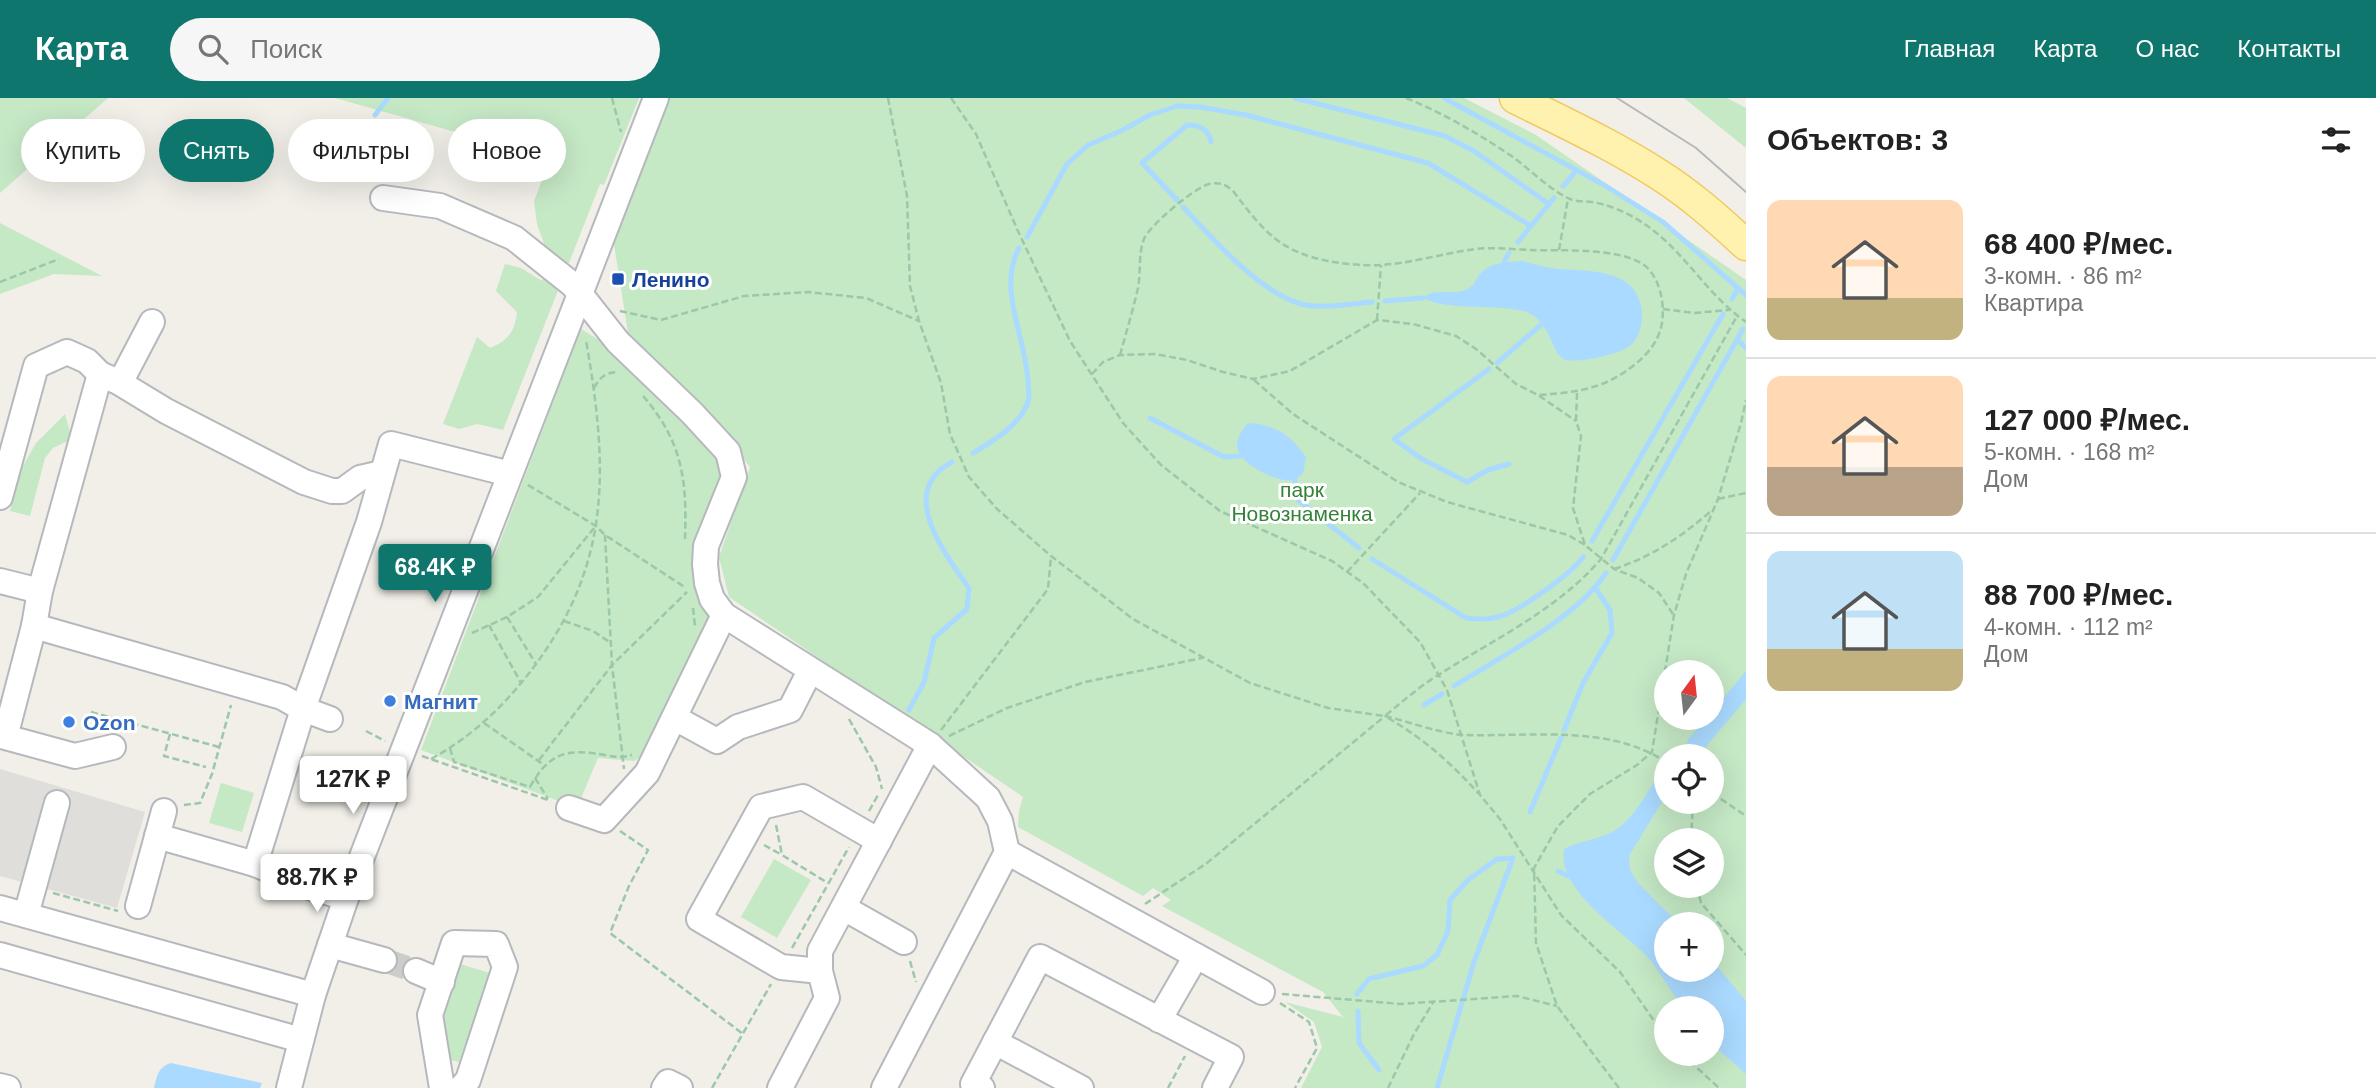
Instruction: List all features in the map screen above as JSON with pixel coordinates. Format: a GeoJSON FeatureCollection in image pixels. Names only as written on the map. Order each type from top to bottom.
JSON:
{"type":"FeatureCollection","features":[{"type":"Feature","properties":{"kind":"main road"},"geometry":{"type":"LineString","coordinates":[[1515,98],[1659,174],[1707,210],[1746,245]]}},
{"type":"Feature","properties":{"kind":"main road"},"geometry":{"type":"LineString","coordinates":[[1555,98],[1620,132],[1686,172],[1746,221]]}},
{"type":"Feature","properties":{"kind":"street"},"geometry":{"type":"LineString","coordinates":[[289,1088],[313,995],[346,898],[582,295],[656,98]]}},
{"type":"Feature","properties":{"kind":"street"},"geometry":{"type":"LineString","coordinates":[[383,198],[440,206],[514,238],[573,285],[618,342],[692,413],[728,452],[734,477],[706,546],[705,564],[706,583],[712,599],[724,615],[930,745],[988,798],[1000,821],[1007,852],[884,1088]]}},
{"type":"Feature","properties":{"kind":"street"},"geometry":{"type":"LineString","coordinates":[[113,747],[75,756],[5,737],[11,677],[34,626],[40,591],[110,378],[152,323]]}},
{"type":"Feature","properties":{"kind":"street"},"geometry":{"type":"LineString","coordinates":[[0,497],[36,366],[67,352],[87,361],[166,411],[304,482],[332,491],[342,491],[360,478],[382,473]]}},
{"type":"Feature","properties":{"kind":"street"},"geometry":{"type":"LineString","coordinates":[[256,864],[303,709],[369,522],[391,444],[510,474]]}},
{"type":"Feature","properties":{"kind":"street"},"geometry":{"type":"LineString","coordinates":[[0,580],[40,591]]}},
{"type":"Feature","properties":{"kind":"street"},"geometry":{"type":"LineString","coordinates":[[559,804],[604,820],[647,773],[724,615]]}},
{"type":"Feature","properties":{"kind":"street"},"geometry":{"type":"LineString","coordinates":[[34,626],[282,697],[303,709],[330,719]]}},
{"type":"Feature","properties":{"kind":"street"},"geometry":{"type":"LineString","coordinates":[[675,718],[717,741],[738,727],[790,710],[810,671]]}},
{"type":"Feature","properties":{"kind":"street"},"geometry":{"type":"LineString","coordinates":[[779,1088],[827,998],[820,971],[820,951],[844,908],[869,835],[930,745]]}},
{"type":"Feature","properties":{"kind":"street"},"geometry":{"type":"LineString","coordinates":[[820,971],[781,967],[699,919],[761,807],[803,797],[869,835]]}},
{"type":"Feature","properties":{"kind":"street"},"geometry":{"type":"LineString","coordinates":[[26,915],[57,803]]}},
{"type":"Feature","properties":{"kind":"street"},"geometry":{"type":"LineString","coordinates":[[138,906],[164,811]]}},
{"type":"Feature","properties":{"kind":"street"},"geometry":{"type":"LineString","coordinates":[[157,836],[256,864],[306,886],[346,898]]}},
{"type":"Feature","properties":{"kind":"street"},"geometry":{"type":"LineString","coordinates":[[1007,852],[1262,992]]}},
{"type":"Feature","properties":{"kind":"street"},"geometry":{"type":"LineString","coordinates":[[0,908],[313,995]]}},
{"type":"Feature","properties":{"kind":"street"},"geometry":{"type":"LineString","coordinates":[[844,908],[904,942]]}},
{"type":"Feature","properties":{"kind":"street"},"geometry":{"type":"LineString","coordinates":[[442,1088],[430,1015],[453,943],[496,944],[505,967],[468,1080],[461,1088]]}},
{"type":"Feature","properties":{"kind":"street"},"geometry":{"type":"LineString","coordinates":[[330,945],[384,960]]}},
{"type":"Feature","properties":{"kind":"street"},"geometry":{"type":"LineString","coordinates":[[0,955],[301,1040]]}},
{"type":"Feature","properties":{"kind":"street"},"geometry":{"type":"LineString","coordinates":[[1159,1020],[1196,956]]}},
{"type":"Feature","properties":{"kind":"street"},"geometry":{"type":"LineString","coordinates":[[982,1088],[973,1084],[1040,957],[1231,1057],[1215,1088]]}},
{"type":"Feature","properties":{"kind":"street"},"geometry":{"type":"LineString","coordinates":[[416,971],[442,982]]}},
{"type":"Feature","properties":{"kind":"street"},"geometry":{"type":"LineString","coordinates":[[995,1042],[1082,1088]]}},
{"type":"Feature","properties":{"kind":"street"},"geometry":{"type":"LineString","coordinates":[[664,1088],[668,1082],[680,1088]]}},
{"type":"Feature","properties":{"kind":"street"},"geometry":{"type":"LineString","coordinates":[[0,1086],[8,1088]]}},
{"type":"Feature","properties":{"kind":"path"},"geometry":{"type":"LineString","coordinates":[[612,98],[622,139]]}},
{"type":"Feature","properties":{"kind":"path"},"geometry":{"type":"LineString","coordinates":[[888,98],[907,196],[910,286],[941,383],[950,434],[969,477],[997,509],[1051,556],[1089,588],[1133,619],[1250,683],[1293,699],[1354,713],[1385,716],[1461,735],[1552,733],[1613,741],[1652,752]]}},
{"type":"Feature","properties":{"kind":"path"},"geometry":{"type":"LineString","coordinates":[[951,98],[976,134],[1070,341],[1123,423],[1161,465],[1220,511],[1332,562],[1363,583],[1404,625],[1420,642],[1440,674],[1480,795]]}},
{"type":"Feature","properties":{"kind":"path"},"geometry":{"type":"LineString","coordinates":[[1406,98],[1434,109],[1473,132],[1511,156],[1568,199],[1595,203],[1620,211],[1646,225],[1684,258],[1729,310],[1746,322]]}},
{"type":"Feature","properties":{"kind":"path"},"geometry":{"type":"LineString","coordinates":[[1119,355],[1138,287],[1144,239],[1149,229],[1204,186],[1226,185],[1275,241],[1299,254],[1329,261],[1381,265],[1480,248],[1559,250],[1626,257],[1643,265],[1654,277],[1664,309],[1661,327],[1651,349],[1637,364],[1616,377],[1577,393],[1538,395]]}},
{"type":"Feature","properties":{"kind":"path"},"geometry":{"type":"LineString","coordinates":[[1559,250],[1568,199]]}},
{"type":"Feature","properties":{"kind":"path"},"geometry":{"type":"LineString","coordinates":[[0,282],[59,259]]}},
{"type":"Feature","properties":{"kind":"path"},"geometry":{"type":"LineString","coordinates":[[1377,320],[1381,265]]}},
{"type":"Feature","properties":{"kind":"path"},"geometry":{"type":"LineString","coordinates":[[618,310],[661,320],[744,296],[808,292],[866,298],[919,321]]}},
{"type":"Feature","properties":{"kind":"path"},"geometry":{"type":"LineString","coordinates":[[1664,309],[1694,313],[1729,310]]}},
{"type":"Feature","properties":{"kind":"path"},"geometry":{"type":"LineString","coordinates":[[1127,918],[1207,863],[1440,674],[1521,626],[1585,577],[1601,559],[1737,316]]}},
{"type":"Feature","properties":{"kind":"path"},"geometry":{"type":"LineString","coordinates":[[1092,374],[1103,362],[1119,355],[1155,354],[1253,379],[1290,371],[1377,320],[1413,324],[1456,336],[1476,349],[1516,384],[1538,395],[1576,421]]}},
{"type":"Feature","properties":{"kind":"path"},"geometry":{"type":"LineString","coordinates":[[431,759],[484,723],[505,704],[565,621],[579,590],[596,527],[601,477],[593,390],[584,333]]}},
{"type":"Feature","properties":{"kind":"path"},"geometry":{"type":"LineString","coordinates":[[593,390],[598,380],[606,373],[622,372],[614,362]]}},
{"type":"Feature","properties":{"kind":"path"},"geometry":{"type":"LineString","coordinates":[[1253,379],[1293,414],[1398,482],[1420,493],[1568,536],[1585,545],[1614,569],[1638,578],[1658,593],[1674,615]]}},
{"type":"Feature","properties":{"kind":"path"},"geometry":{"type":"LineString","coordinates":[[639,392],[669,430],[681,465],[686,515],[685,547]]}},
{"type":"Feature","properties":{"kind":"path"},"geometry":{"type":"LineString","coordinates":[[1577,393],[1576,421],[1581,436],[1573,508],[1585,545]]}},
{"type":"Feature","properties":{"kind":"path"},"geometry":{"type":"LineString","coordinates":[[1619,1088],[1557,1006],[1536,943],[1534,868],[1558,826],[1590,794],[1637,765],[1652,752],[1674,615],[1686,574],[1718,499],[1746,400]]}},
{"type":"Feature","properties":{"kind":"path"},"geometry":{"type":"LineString","coordinates":[[510,474],[690,590]]}},
{"type":"Feature","properties":{"kind":"path"},"geometry":{"type":"LineString","coordinates":[[1348,572],[1420,493]]}},
{"type":"Feature","properties":{"kind":"path"},"geometry":{"type":"LineString","coordinates":[[1718,499],[1746,493]]}},
{"type":"Feature","properties":{"kind":"path"},"geometry":{"type":"LineString","coordinates":[[1614,569],[1653,553],[1713,510]]}},
{"type":"Feature","properties":{"kind":"path"},"geometry":{"type":"LineString","coordinates":[[471,633],[532,602],[550,585],[596,527]]}},
{"type":"Feature","properties":{"kind":"path"},"geometry":{"type":"LineString","coordinates":[[605,536],[612,664],[627,795]]}},
{"type":"Feature","properties":{"kind":"path"},"geometry":{"type":"LineString","coordinates":[[930,745],[1048,589],[1051,556]]}},
{"type":"Feature","properties":{"kind":"path"},"geometry":{"type":"LineString","coordinates":[[687,581],[691,597]]}},
{"type":"Feature","properties":{"kind":"path"},"geometry":{"type":"LineString","coordinates":[[539,760],[612,664],[690,590]]}},
{"type":"Feature","properties":{"kind":"path"},"geometry":{"type":"LineString","coordinates":[[692,605],[696,633]]}},
{"type":"Feature","properties":{"kind":"path"},"geometry":{"type":"LineString","coordinates":[[507,617],[536,664]]}},
{"type":"Feature","properties":{"kind":"path"},"geometry":{"type":"LineString","coordinates":[[565,621],[593,631],[611,643]]}},
{"type":"Feature","properties":{"kind":"path"},"geometry":{"type":"LineString","coordinates":[[489,625],[522,683]]}},
{"type":"Feature","properties":{"kind":"path"},"geometry":{"type":"LineString","coordinates":[[930,745],[1007,708],[1085,682],[1203,657]]}},
{"type":"Feature","properties":{"kind":"path"},"geometry":{"type":"LineString","coordinates":[[164,811],[200,803],[237,685]]}},
{"type":"Feature","properties":{"kind":"path"},"geometry":{"type":"LineString","coordinates":[[91,712],[219,747]]}},
{"type":"Feature","properties":{"kind":"path"},"geometry":{"type":"LineString","coordinates":[[1385,716],[1437,750],[1480,795],[1534,868],[1561,915],[1620,972],[1654,1021]]}},
{"type":"Feature","properties":{"kind":"path"},"geometry":{"type":"LineString","coordinates":[[849,719],[876,767],[882,789]]}},
{"type":"Feature","properties":{"kind":"path"},"geometry":{"type":"LineString","coordinates":[[484,723],[544,765]]}},
{"type":"Feature","properties":{"kind":"path"},"geometry":{"type":"LineString","coordinates":[[366,732],[390,743]]}},
{"type":"Feature","properties":{"kind":"path"},"geometry":{"type":"LineString","coordinates":[[170,734],[164,756],[206,767]]}},
{"type":"Feature","properties":{"kind":"path"},"geometry":{"type":"LineString","coordinates":[[450,748],[454,762],[530,787],[544,765],[560,755],[576,751],[623,758],[633,755]]}},
{"type":"Feature","properties":{"kind":"path"},"geometry":{"type":"LineString","coordinates":[[417,754],[559,804]]}},
{"type":"Feature","properties":{"kind":"path"},"geometry":{"type":"LineString","coordinates":[[535,778],[559,804]]}},
{"type":"Feature","properties":{"kind":"path"},"geometry":{"type":"LineString","coordinates":[[712,1088],[828,883],[869,835],[882,789],[888,778]]}},
{"type":"Feature","properties":{"kind":"path"},"geometry":{"type":"LineString","coordinates":[[1724,801],[1746,817]]}},
{"type":"Feature","properties":{"kind":"path"},"geometry":{"type":"LineString","coordinates":[[771,804],[782,855],[828,883]]}},
{"type":"Feature","properties":{"kind":"path"},"geometry":{"type":"LineString","coordinates":[[604,820],[648,850],[629,886],[610,933],[743,1034]]}},
{"type":"Feature","properties":{"kind":"path"},"geometry":{"type":"LineString","coordinates":[[33,890],[127,913],[138,906]]}},
{"type":"Feature","properties":{"kind":"path"},"geometry":{"type":"LineString","coordinates":[[1700,898],[1701,903],[1746,955]]}},
{"type":"Feature","properties":{"kind":"path"},"geometry":{"type":"LineString","coordinates":[[904,942],[924,1012]]}},
{"type":"Feature","properties":{"kind":"path"},"geometry":{"type":"LineString","coordinates":[[1262,992],[1401,1003],[1517,996],[1557,1006]]}},
{"type":"Feature","properties":{"kind":"path"},"geometry":{"type":"LineString","coordinates":[[1262,992],[1309,1022],[1317,1048],[1295,1088]]}},
{"type":"Feature","properties":{"kind":"path"},"geometry":{"type":"LineString","coordinates":[[1388,1088],[1414,1034],[1434,1001]]}},
{"type":"Feature","properties":{"kind":"path"},"geometry":{"type":"LineString","coordinates":[[1168,1088],[1195,1038]]}},
{"type":"Feature","properties":{"kind":"path"},"geometry":{"type":"LineString","coordinates":[[1695,1066],[1719,1088]]}},
{"type":"Feature","properties":{"kind":"shaded area"},"geometry":{"type":"Polygon","coordinates":[[[0,769],[145,812],[117,908],[0,876],[0,769]]]}},
{"type":"Feature","properties":{"kind":"green space"},"geometry":{"type":"Polygon","coordinates":[[[0,98],[108,98],[84,119],[21,119],[21,175],[0,193],[0,98]]]}},
{"type":"Feature","properties":{"kind":"green space"},"geometry":{"type":"Polygon","coordinates":[[[335,98],[639,98],[604,185],[600,184],[503,430],[477,424],[459,429],[443,424],[477,337],[490,348],[506,339],[514,325],[517,312],[496,291],[505,264],[521,268],[542,281],[548,255],[537,224],[534,201],[541,182],[566,182],[566,119],[448,119],[448,130],[434,126],[434,119],[409,119],[335,98]]]}},
{"type":"Feature","properties":{"kind":"green space","name":"парк Новознаменка"},"geometry":{"type":"Polygon","coordinates":[[[669,98],[1464,98],[1536,135],[1746,280],[1746,1088],[1301,1088],[1322,1047],[1314,1022],[1285,1002],[1343,1017],[1323,992],[1162,906],[1171,900],[1153,888],[1143,896],[1018,827],[1023,797],[729,597],[719,557],[750,467],[724,433],[629,339],[613,238],[669,98]]]}},
{"type":"Feature","properties":{"kind":"green space"},"geometry":{"type":"Polygon","coordinates":[[[1684,98],[1727,98],[1746,108],[1746,148],[1684,98]]]}},
{"type":"Feature","properties":{"kind":"green space"},"geometry":{"type":"Polygon","coordinates":[[[0,223],[102,276],[54,274],[0,294],[0,223]]]}},
{"type":"Feature","properties":{"kind":"green space"},"geometry":{"type":"Polygon","coordinates":[[[581,329],[612,348],[717,455],[724,470],[694,572],[708,617],[704,641],[651,751],[634,761],[598,758],[579,803],[567,804],[421,750],[581,329]]]}},
{"type":"Feature","properties":{"kind":"green space"},"geometry":{"type":"Polygon","coordinates":[[[65,414],[72,439],[53,448],[45,458],[30,516],[10,511],[19,473],[36,443],[65,414]]]}},
{"type":"Feature","properties":{"kind":"green space"},"geometry":{"type":"Polygon","coordinates":[[[221,783],[254,793],[242,832],[209,823],[221,783]]]}},
{"type":"Feature","properties":{"kind":"green space"},"geometry":{"type":"Polygon","coordinates":[[[774,859],[811,880],[777,938],[741,917],[774,859]]]}},
{"type":"Feature","properties":{"kind":"green space"},"geometry":{"type":"Polygon","coordinates":[[[457,963],[490,973],[459,1062],[447,1059],[442,1019],[457,963]]]}},
{"type":"Feature","properties":{"kind":"water"},"geometry":{"type":"Polygon","coordinates":[[[1522,261],[1554,268],[1602,273],[1626,282],[1637,295],[1642,312],[1637,337],[1632,344],[1620,351],[1601,357],[1566,360],[1557,352],[1542,323],[1527,312],[1443,304],[1422,298],[1438,292],[1465,290],[1489,267],[1499,263],[1522,261]]]}},
{"type":"Feature","properties":{"kind":"water"},"geometry":{"type":"Polygon","coordinates":[[[1254,423],[1278,430],[1295,444],[1306,457],[1303,474],[1294,480],[1278,479],[1243,458],[1238,451],[1238,438],[1247,424],[1254,423]]]}},
{"type":"Feature","properties":{"kind":"water"},"geometry":{"type":"Polygon","coordinates":[[[1746,671],[1746,699],[1724,725],[1724,698],[1746,671]]]}},
{"type":"Feature","properties":{"kind":"water"},"geometry":{"type":"Polygon","coordinates":[[[1696,730],[1720,730],[1708,744],[1687,744],[1696,730]]]}},
{"type":"Feature","properties":{"kind":"water"},"geometry":{"type":"Polygon","coordinates":[[[1654,782],[1654,814],[1629,856],[1630,870],[1638,883],[1667,912],[1654,912],[1654,965],[1582,897],[1565,866],[1564,849],[1606,835],[1626,822],[1654,782]]]}},
{"type":"Feature","properties":{"kind":"water"},"geometry":{"type":"Polygon","coordinates":[[[1724,974],[1746,1001],[1746,1074],[1724,1055],[1724,996],[1675,996],[1665,982],[1724,982],[1724,974]]]}},
{"type":"Feature","properties":{"kind":"water"},"geometry":{"type":"Polygon","coordinates":[[[171,1063],[262,1083],[260,1088],[154,1088],[161,1070],[171,1063]]]}},
{"type":"Feature","properties":{"kind":"waterway"},"geometry":{"type":"LineString","coordinates":[[375,115],[388,98]]}},
{"type":"Feature","properties":{"kind":"waterway"},"geometry":{"type":"LineString","coordinates":[[1295,98],[1445,136],[1474,151],[1549,204]]}},
{"type":"Feature","properties":{"kind":"waterway"},"geometry":{"type":"LineString","coordinates":[[1444,98],[1604,185],[1663,222],[1746,295]]}},
{"type":"Feature","properties":{"kind":"waterway"},"geometry":{"type":"LineString","coordinates":[[1027,237],[1067,164],[1088,145],[1150,115],[1177,106],[1246,115],[1428,163],[1531,226]]}},
{"type":"Feature","properties":{"kind":"waterway"},"geometry":{"type":"LineString","coordinates":[[1178,201],[1142,163],[1187,125],[1203,129],[1211,142]]}},
{"type":"Feature","properties":{"kind":"waterway"},"geometry":{"type":"LineString","coordinates":[[1563,186],[1577,170]]}},
{"type":"Feature","properties":{"kind":"waterway"},"geometry":{"type":"LineString","coordinates":[[1518,242],[1554,198]]}},
{"type":"Feature","properties":{"kind":"waterway"},"geometry":{"type":"LineString","coordinates":[[1183,207],[1237,263],[1285,298],[1318,306],[1372,302]]}},
{"type":"Feature","properties":{"kind":"waterway"},"geometry":{"type":"LineString","coordinates":[[973,453],[1012,426],[1029,400],[1026,365],[1012,297],[1013,264],[1019,248]]}},
{"type":"Feature","properties":{"kind":"waterway"},"geometry":{"type":"LineString","coordinates":[[1504,262],[1509,253]]}},
{"type":"Feature","properties":{"kind":"waterway"},"geometry":{"type":"LineString","coordinates":[[1732,299],[1738,288]]}},
{"type":"Feature","properties":{"kind":"waterway"},"geometry":{"type":"LineString","coordinates":[[1385,301],[1422,298]]}},
{"type":"Feature","properties":{"kind":"waterway"},"geometry":{"type":"LineString","coordinates":[[1592,541],[1723,314]]}},
{"type":"Feature","properties":{"kind":"waterway"},"geometry":{"type":"LineString","coordinates":[[1497,363],[1543,323]]}},
{"type":"Feature","properties":{"kind":"waterway"},"geometry":{"type":"LineString","coordinates":[[1613,560],[1743,329]]}},
{"type":"Feature","properties":{"kind":"waterway"},"geometry":{"type":"LineString","coordinates":[[1738,340],[1746,348]]}},
{"type":"Feature","properties":{"kind":"waterway"},"geometry":{"type":"LineString","coordinates":[[1489,369],[1394,439],[1422,459],[1467,482],[1488,470],[1509,464]]}},
{"type":"Feature","properties":{"kind":"waterway"},"geometry":{"type":"LineString","coordinates":[[1150,418],[1224,457],[1240,456]]}},
{"type":"Feature","properties":{"kind":"waterway"},"geometry":{"type":"LineString","coordinates":[[909,710],[924,682],[934,638],[967,609],[969,588],[938,541],[926,506],[928,489],[936,474],[952,462]]}},
{"type":"Feature","properties":{"kind":"waterway"},"geometry":{"type":"LineString","coordinates":[[1295,480],[1298,500],[1359,548]]}},
{"type":"Feature","properties":{"kind":"waterway"},"geometry":{"type":"LineString","coordinates":[[1372,559],[1466,618],[1482,619],[1507,613],[1531,600],[1568,573],[1583,557]]}},
{"type":"Feature","properties":{"kind":"waterway"},"geometry":{"type":"LineString","coordinates":[[1454,686],[1557,621],[1593,590],[1606,573]]}},
{"type":"Feature","properties":{"kind":"waterway"},"geometry":{"type":"LineString","coordinates":[[1564,730],[1583,683],[1612,633],[1610,610],[1596,589]]}},
{"type":"Feature","properties":{"kind":"waterway"},"geometry":{"type":"LineString","coordinates":[[1424,705],[1442,694]]}},
{"type":"Feature","properties":{"kind":"waterway"},"geometry":{"type":"LineString","coordinates":[[1530,812],[1561,738]]}},
{"type":"Feature","properties":{"kind":"waterway"},"geometry":{"type":"LineString","coordinates":[[1357,994],[1369,979],[1423,966],[1437,955],[1448,931],[1450,900],[1468,880],[1497,859],[1513,858],[1474,962],[1437,1088]]}},
{"type":"Feature","properties":{"kind":"waterway"},"geometry":{"type":"LineString","coordinates":[[1558,871],[1571,877]]}},
{"type":"Feature","properties":{"kind":"waterway"},"geometry":{"type":"LineString","coordinates":[[1358,1011],[1359,1043],[1379,1070]]}},
{"type":"Feature","properties":{"kind":"tunnel"},"geometry":{"type":"LineString","coordinates":[[384,960],[416,971]]}},
{"type":"Feature","properties":{"kind":"tram line"},"geometry":{"type":"LineString","coordinates":[[1617,98],[1696,148],[1746,192]]}},
{"type":"Feature","properties":{"kind":"place","name":"Ленино"},"geometry":{"type":"Point","coordinates":[618,279]}},
{"type":"Feature","properties":{"kind":"place","name":"Магнит"},"geometry":{"type":"Point","coordinates":[390,701]}},
{"type":"Feature","properties":{"kind":"place","name":"Ozon"},"geometry":{"type":"Point","coordinates":[69,722]}}]}
